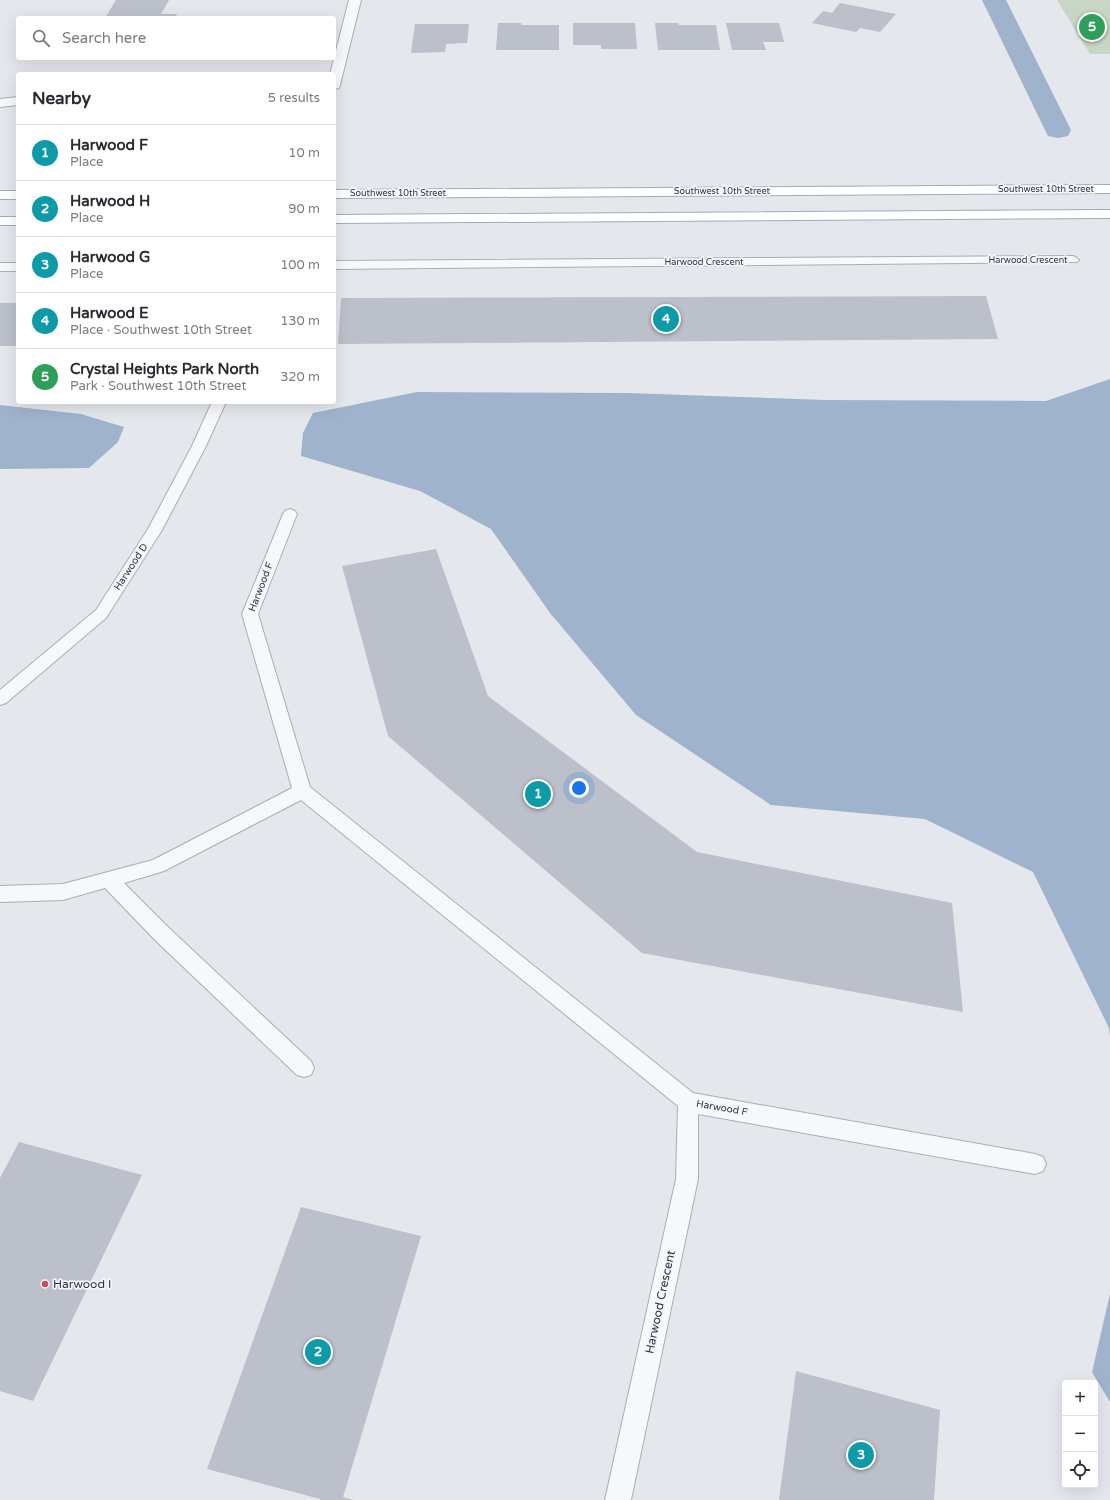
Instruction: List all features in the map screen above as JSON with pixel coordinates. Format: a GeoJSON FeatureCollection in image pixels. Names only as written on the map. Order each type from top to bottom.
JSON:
{"type":"FeatureCollection","features":[{"type":"Feature","properties":{"kind":"main road","name":"Southwest 10th Street"},"geometry":{"type":"LineString","coordinates":[[336,194],[1110,189]]}},
{"type":"Feature","properties":{"kind":"main road"},"geometry":{"type":"LineString","coordinates":[[0,195],[16,195]]}},
{"type":"Feature","properties":{"kind":"main road"},"geometry":{"type":"LineString","coordinates":[[336,219],[1110,214]]}},
{"type":"Feature","properties":{"kind":"main road"},"geometry":{"type":"LineString","coordinates":[[0,221],[16,221]]}},
{"type":"Feature","properties":{"kind":"street"},"geometry":{"type":"LineString","coordinates":[[336,73],[355,0]]}},
{"type":"Feature","properties":{"kind":"street"},"geometry":{"type":"LineString","coordinates":[[0,103],[16,101]]}},
{"type":"Feature","properties":{"kind":"lane","name":"Harwood Crescent"},"geometry":{"type":"LineString","coordinates":[[336,265],[1073,260]]}},
{"type":"Feature","properties":{"kind":"lane"},"geometry":{"type":"LineString","coordinates":[[0,267],[16,267]]}},
{"type":"Feature","properties":{"kind":"lane","name":"Harwood D"},"geometry":{"type":"LineString","coordinates":[[0,699],[101,614],[155,530],[199,446],[218,404]]}},
{"type":"Feature","properties":{"kind":"lane","name":"Harwood F"},"geometry":{"type":"LineString","coordinates":[[290,514],[250,614],[302,791],[688,1102],[1035,1164]]}},
{"type":"Feature","properties":{"kind":"lane"},"geometry":{"type":"LineString","coordinates":[[0,894],[63,892],[158,866],[302,791]]}},
{"type":"Feature","properties":{"kind":"lane"},"geometry":{"type":"LineString","coordinates":[[108,880],[163,935],[304,1068]]}},
{"type":"Feature","properties":{"kind":"lane","name":"Harwood Crescent"},"geometry":{"type":"LineString","coordinates":[[618,1500],[687,1179],[688,1102]]}},
{"type":"Feature","properties":{"kind":"green space"},"geometry":{"type":"Polygon","coordinates":[[[1057,0],[1110,0],[1110,54],[1090,54],[1057,0]]]}},
{"type":"Feature","properties":{"kind":"water"},"geometry":{"type":"Polygon","coordinates":[[[1110,379],[1110,1037],[1109,1028],[1033,872],[925,819],[771,805],[636,715],[550,613],[491,529],[420,491],[301,456],[303,433],[313,413],[417,392],[627,393],[825,400],[1046,401],[1110,379]]]}},
{"type":"Feature","properties":{"kind":"water"},"geometry":{"type":"Polygon","coordinates":[[[0,405],[81,414],[124,427],[118,442],[89,468],[0,469],[0,405]]]}},
{"type":"Feature","properties":{"kind":"water"},"geometry":{"type":"Polygon","coordinates":[[[1110,1294],[1110,1402],[1092,1372],[1110,1294]]]}},
{"type":"Feature","properties":{"kind":"building"},"geometry":{"type":"Polygon","coordinates":[[[116,0],[169,0],[161,14],[177,14],[176,16],[106,16],[116,0]]]}},
{"type":"Feature","properties":{"kind":"building"},"geometry":{"type":"Polygon","coordinates":[[[840,3],[896,14],[880,32],[860,28],[856,32],[812,23],[823,11],[832,13],[840,3]]]}},
{"type":"Feature","properties":{"kind":"building"},"geometry":{"type":"Polygon","coordinates":[[[498,23],[521,23],[522,25],[559,25],[559,50],[496,50],[498,23]]]}},
{"type":"Feature","properties":{"kind":"building"},"geometry":{"type":"Polygon","coordinates":[[[573,23],[635,23],[637,49],[601,49],[601,45],[573,45],[573,23]]]}},
{"type":"Feature","properties":{"kind":"building"},"geometry":{"type":"Polygon","coordinates":[[[655,23],[678,23],[679,25],[716,25],[720,50],[658,50],[655,23]]]}},
{"type":"Feature","properties":{"kind":"building"},"geometry":{"type":"Polygon","coordinates":[[[726,23],[779,23],[784,42],[763,42],[766,50],[732,50],[726,23]]]}},
{"type":"Feature","properties":{"kind":"building"},"geometry":{"type":"Polygon","coordinates":[[[415,24],[469,24],[467,43],[446,44],[445,52],[411,53],[415,24]]]}},
{"type":"Feature","properties":{"kind":"building"},"geometry":{"type":"Polygon","coordinates":[[[986,296],[998,339],[338,344],[341,298],[986,296]]]}},
{"type":"Feature","properties":{"kind":"building"},"geometry":{"type":"Polygon","coordinates":[[[0,303],[16,303],[16,346],[0,346],[0,303]]]}},
{"type":"Feature","properties":{"kind":"building"},"geometry":{"type":"Polygon","coordinates":[[[436,549],[488,696],[697,852],[952,903],[963,1012],[642,953],[388,736],[342,566],[436,549]]]}},
{"type":"Feature","properties":{"kind":"building","name":"Harwood I"},"geometry":{"type":"Polygon","coordinates":[[[19,1142],[142,1175],[33,1401],[0,1391],[0,1178],[19,1142]]]}},
{"type":"Feature","properties":{"kind":"building"},"geometry":{"type":"Polygon","coordinates":[[[301,1207],[421,1236],[343,1497],[353,1500],[320,1500],[207,1469],[301,1207]]]}},
{"type":"Feature","properties":{"kind":"building"},"geometry":{"type":"Polygon","coordinates":[[[796,1371],[940,1410],[934,1500],[779,1500],[796,1371]]]}},
{"type":"Feature","properties":{"kind":"waterway"},"geometry":{"type":"LineString","coordinates":[[994,0],[1058,130]]}},
{"type":"Feature","properties":{"kind":"place","name":"Crystal Heights Park North"},"geometry":{"type":"Point","coordinates":[1092,27]}},
{"type":"Feature","properties":{"kind":"place","name":"Harwood E"},"geometry":{"type":"Point","coordinates":[666,319]}},
{"type":"Feature","properties":{"kind":"place","name":"Harwood F"},"geometry":{"type":"Point","coordinates":[538,794]}},
{"type":"Feature","properties":{"kind":"place","name":"Harwood I"},"geometry":{"type":"Point","coordinates":[45,1284]}},
{"type":"Feature","properties":{"kind":"place","name":"Harwood H"},"geometry":{"type":"Point","coordinates":[318,1352]}},
{"type":"Feature","properties":{"kind":"place","name":"Harwood G"},"geometry":{"type":"Point","coordinates":[861,1455]}}]}
